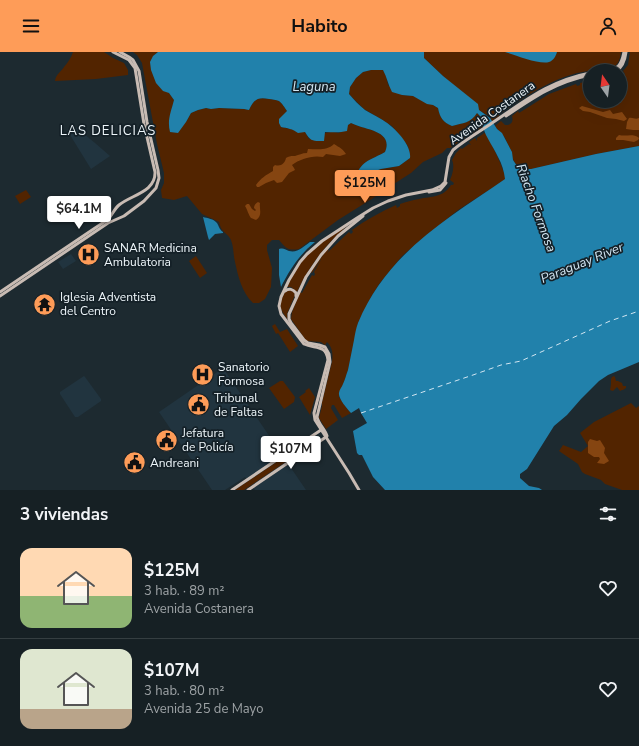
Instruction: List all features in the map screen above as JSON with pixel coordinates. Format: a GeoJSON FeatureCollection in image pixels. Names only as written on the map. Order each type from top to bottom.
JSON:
{"type":"FeatureCollection","features":[{"type":"Feature","properties":{"kind":"main road"},"geometry":{"type":"LineString","coordinates":[[0,292],[106,220],[119,205],[151,185],[155,172],[144,124],[135,68],[129,60],[113,52]]}},
{"type":"Feature","properties":{"kind":"main road"},"geometry":{"type":"LineString","coordinates":[[0,296],[108,223],[124,216],[144,201],[156,188],[158,183],[158,173],[147,122],[139,71],[134,60],[120,52]]}},
{"type":"Feature","properties":{"kind":"main road"},"geometry":{"type":"LineString","coordinates":[[620,64],[625,52]]}},
{"type":"Feature","properties":{"kind":"main road"},"geometry":{"type":"LineString","coordinates":[[623,64],[625,52]]}},
{"type":"Feature","properties":{"kind":"main road","name":"Avenida Costanera"},"geometry":{"type":"LineString","coordinates":[[322,429],[314,417],[328,360],[327,354],[320,347],[304,344],[281,314],[279,309],[279,304],[283,293],[292,274],[301,261],[322,241],[377,206],[396,198],[438,191],[448,180],[451,157],[454,151],[548,86],[570,78],[583,75]]}},
{"type":"Feature","properties":{"kind":"main road","name":"Avenida Costanera"},"geometry":{"type":"LineString","coordinates":[[360,490],[326,436],[318,420],[317,414],[330,362],[328,351],[319,345],[306,342],[291,323],[289,314],[306,277],[331,243],[363,216],[376,208],[401,198],[419,193]]}},
{"type":"Feature","properties":{"kind":"main road"},"geometry":{"type":"LineString","coordinates":[[283,293],[288,289],[292,290],[296,293],[296,298]]}},
{"type":"Feature","properties":{"kind":"main road"},"geometry":{"type":"LineString","coordinates":[[232,490],[322,429]]}},
{"type":"Feature","properties":{"kind":"main road"},"geometry":{"type":"LineString","coordinates":[[248,490],[326,436]]}},
{"type":"Feature","properties":{"kind":"shaded area"},"geometry":{"type":"Polygon","coordinates":[[[73,52],[104,52],[124,63],[128,70],[128,75],[96,79],[55,81],[56,77],[68,62],[73,52]]]}},
{"type":"Feature","properties":{"kind":"shaded area"},"geometry":{"type":"Polygon","coordinates":[[[133,52],[158,52],[153,56],[169,93],[174,100],[172,108],[186,122],[191,113],[198,110],[206,108],[219,108],[249,110],[255,101],[265,98],[279,101],[287,111],[284,115],[281,127],[305,132],[309,139],[327,133],[339,133],[351,123],[382,135],[387,145],[385,152],[364,163],[356,176],[360,177],[381,169],[399,166],[410,158],[408,146],[392,126],[364,109],[349,94],[350,87],[356,78],[363,72],[383,70],[388,85],[402,95],[413,96],[438,108],[442,119],[452,126],[467,122],[476,112],[485,120],[487,124],[473,133],[471,132],[465,137],[463,132],[465,138],[450,148],[447,148],[442,153],[423,162],[411,173],[338,220],[299,249],[289,249],[279,240],[272,240],[267,245],[272,268],[271,287],[265,299],[259,303],[253,303],[249,299],[241,284],[234,259],[231,240],[221,228],[219,222],[202,214],[187,196],[174,200],[162,198],[161,190],[164,183],[164,173],[142,63],[133,52]]]}},
{"type":"Feature","properties":{"kind":"shaded area"},"geometry":{"type":"Polygon","coordinates":[[[424,52],[506,52],[515,55],[557,52],[621,52],[619,62],[617,64],[583,64],[583,72],[567,76],[547,85],[500,114],[498,112],[499,116],[492,121],[490,117],[479,110],[424,58],[424,52]]]}},
{"type":"Feature","properties":{"kind":"shaded area"},"geometry":{"type":"Polygon","coordinates":[[[630,52],[639,52],[639,146],[531,169],[518,166],[514,162],[512,153],[505,138],[495,126],[501,121],[505,125],[508,125],[512,121],[512,116],[518,111],[519,113],[549,94],[576,84],[577,86],[580,85],[580,83],[583,82],[583,108],[627,108],[628,65],[630,52]]]}},
{"type":"Feature","properties":{"kind":"shaded area"},"geometry":{"type":"Polygon","coordinates":[[[582,106],[583,108],[603,112],[610,110],[613,114],[622,112],[627,119],[624,121],[607,118],[583,111],[579,108],[582,106]]]}},
{"type":"Feature","properties":{"kind":"shaded area"},"geometry":{"type":"Polygon","coordinates":[[[629,118],[639,118],[639,130],[626,129],[629,118]]]}},
{"type":"Feature","properties":{"kind":"shaded area"},"geometry":{"type":"Polygon","coordinates":[[[73,125],[110,156],[91,169],[67,130],[73,125]]]}},
{"type":"Feature","properties":{"kind":"shaded area"},"geometry":{"type":"Polygon","coordinates":[[[486,132],[506,179],[458,210],[423,238],[402,256],[379,284],[358,323],[348,370],[339,393],[339,397],[351,413],[342,418],[334,405],[332,405],[331,408],[338,420],[326,429],[319,418],[332,362],[332,352],[327,342],[325,345],[321,342],[307,341],[291,319],[292,312],[300,292],[302,293],[312,275],[314,276],[314,272],[322,258],[312,273],[311,272],[327,249],[329,250],[327,253],[349,232],[351,234],[353,232],[352,230],[379,213],[396,205],[397,208],[400,204],[437,196],[453,185],[454,183],[450,180],[453,168],[452,160],[456,153],[461,148],[462,149],[469,144],[471,145],[469,142],[475,138],[477,141],[477,138],[486,132]]]}},
{"type":"Feature","properties":{"kind":"shaded area"},"geometry":{"type":"Polygon","coordinates":[[[619,135],[634,136],[639,138],[634,142],[616,140],[619,135]]]}},
{"type":"Feature","properties":{"kind":"shaded area"},"geometry":{"type":"Polygon","coordinates":[[[334,144],[342,149],[346,154],[340,156],[326,154],[323,157],[310,157],[302,159],[292,165],[295,170],[289,173],[282,182],[277,183],[274,180],[257,187],[256,185],[260,180],[273,171],[273,167],[275,165],[282,164],[286,158],[307,153],[308,149],[325,149],[334,144]]]}},
{"type":"Feature","properties":{"kind":"shaded area"},"geometry":{"type":"Polygon","coordinates":[[[26,190],[31,197],[20,204],[15,196],[26,190]]]}},
{"type":"Feature","properties":{"kind":"shaded area"},"geometry":{"type":"Polygon","coordinates":[[[258,202],[260,203],[260,214],[256,220],[251,218],[245,206],[249,204],[255,211],[254,206],[258,202]]]}},
{"type":"Feature","properties":{"kind":"shaded area"},"geometry":{"type":"Polygon","coordinates":[[[346,226],[318,256],[297,292],[291,287],[286,287],[305,257],[346,226]]]}},
{"type":"Feature","properties":{"kind":"shaded area"},"geometry":{"type":"Polygon","coordinates":[[[71,254],[76,261],[63,269],[58,262],[71,254]]]}},
{"type":"Feature","properties":{"kind":"shaded area"},"geometry":{"type":"Polygon","coordinates":[[[196,256],[207,273],[200,278],[189,261],[196,256]]]}},
{"type":"Feature","properties":{"kind":"shaded area"},"geometry":{"type":"Polygon","coordinates":[[[290,290],[294,292],[295,295],[287,314],[288,320],[281,309],[280,303],[285,292],[290,290]]]}},
{"type":"Feature","properties":{"kind":"shaded area"},"geometry":{"type":"Polygon","coordinates":[[[275,324],[280,332],[287,329],[298,346],[290,352],[278,333],[276,334],[272,326],[275,324]]]}},
{"type":"Feature","properties":{"kind":"shaded area","name":"Sanatorio Formosa"},"geometry":{"type":"Polygon","coordinates":[[[206,363],[211,370],[201,377],[196,370],[206,363]]]}},
{"type":"Feature","properties":{"kind":"shaded area"},"geometry":{"type":"Polygon","coordinates":[[[223,368],[306,490],[255,490],[245,477],[225,490],[212,490],[159,412],[223,368]]]}},
{"type":"Feature","properties":{"kind":"shaded area"},"geometry":{"type":"Polygon","coordinates":[[[84,376],[101,401],[78,417],[75,417],[60,392],[84,376]]]}},
{"type":"Feature","properties":{"kind":"shaded area"},"geometry":{"type":"Polygon","coordinates":[[[614,376],[616,381],[622,383],[623,386],[626,386],[626,388],[620,391],[617,387],[613,391],[610,390],[611,379],[614,376]]]}},
{"type":"Feature","properties":{"kind":"shaded area"},"geometry":{"type":"Polygon","coordinates":[[[280,381],[283,381],[295,397],[294,402],[284,409],[269,388],[280,381]]]}},
{"type":"Feature","properties":{"kind":"shaded area"},"geometry":{"type":"Polygon","coordinates":[[[309,388],[315,397],[310,415],[299,397],[309,388]]]}},
{"type":"Feature","properties":{"kind":"shaded area"},"geometry":{"type":"Polygon","coordinates":[[[631,403],[636,408],[639,406],[639,490],[622,490],[605,484],[601,480],[585,474],[582,472],[578,464],[559,451],[563,445],[581,452],[588,446],[580,433],[594,422],[631,403]]]}},
{"type":"Feature","properties":{"kind":"shaded area"},"geometry":{"type":"Polygon","coordinates":[[[590,439],[597,441],[600,440],[605,448],[604,453],[609,461],[604,464],[597,463],[600,459],[599,457],[594,457],[588,453],[588,442],[590,439]]]}},
{"type":"Feature","properties":{"kind":"shaded area"},"geometry":{"type":"Polygon","coordinates":[[[306,442],[308,447],[244,490],[235,490],[306,442]]]}},
{"type":"Feature","properties":{"kind":"water"},"geometry":{"type":"Polygon","coordinates":[[[158,52],[424,52],[424,58],[443,76],[478,104],[479,110],[490,118],[497,129],[502,133],[512,152],[513,160],[517,166],[531,169],[639,146],[639,362],[608,375],[599,381],[567,415],[554,426],[527,469],[520,474],[520,478],[529,486],[542,490],[385,490],[373,477],[362,455],[357,453],[353,431],[367,423],[359,408],[351,413],[339,395],[339,391],[348,370],[358,323],[370,298],[385,277],[402,257],[421,240],[505,179],[501,162],[483,128],[482,118],[477,113],[469,121],[452,126],[442,119],[438,108],[433,105],[427,104],[413,96],[392,92],[383,70],[363,72],[356,78],[350,87],[349,94],[365,110],[396,130],[408,147],[410,158],[399,166],[381,169],[357,178],[356,176],[358,171],[364,163],[385,152],[387,145],[382,135],[351,123],[348,125],[347,131],[325,132],[324,141],[313,140],[309,138],[305,132],[298,133],[281,127],[279,119],[287,111],[279,101],[275,100],[265,98],[259,99],[253,103],[249,110],[206,108],[198,110],[191,113],[178,133],[170,132],[169,120],[174,100],[169,93],[163,91],[156,83],[151,70],[150,62],[153,56],[158,52]]]}},
{"type":"Feature","properties":{"kind":"water"},"geometry":{"type":"Polygon","coordinates":[[[505,52],[557,52],[552,61],[545,63],[505,52]]]}},
{"type":"Feature","properties":{"kind":"water"},"geometry":{"type":"Polygon","coordinates":[[[203,217],[216,222],[223,233],[215,234],[209,240],[203,217]]]}},
{"type":"Feature","properties":{"kind":"water"},"geometry":{"type":"Polygon","coordinates":[[[310,242],[315,242],[295,263],[281,287],[279,275],[279,249],[295,251],[310,242]]]}},
{"type":"Feature","properties":{"kind":"ferry route"},"geometry":{"type":"LineString","coordinates":[[361,413],[501,365],[521,361],[610,321],[639,311]]}},
{"type":"Feature","properties":{"kind":"place","name":"SANAR Medicina Ambulatoria"},"geometry":{"type":"Point","coordinates":[88,255]}},
{"type":"Feature","properties":{"kind":"place","name":"Iglesia Adventista del Centro"},"geometry":{"type":"Point","coordinates":[44,304]}},
{"type":"Feature","properties":{"kind":"place","name":"Sanatorio Formosa"},"geometry":{"type":"Point","coordinates":[203,374]}},
{"type":"Feature","properties":{"kind":"place","name":"Tribunal de Faltas"},"geometry":{"type":"Point","coordinates":[199,405]}},
{"type":"Feature","properties":{"kind":"place","name":"Jefatura de Policía"},"geometry":{"type":"Point","coordinates":[166,440]}},
{"type":"Feature","properties":{"kind":"place","name":"Andreani"},"geometry":{"type":"Point","coordinates":[134,463]}},
{"type":"Feature","properties":{"kind":"district","name":"LAS DELICIAS"},"geometry":{"type":"Point","coordinates":[108,131]}},
{"type":"Feature","properties":{"kind":"water label","name":"Laguna"},"geometry":{"type":"Point","coordinates":[314,87]}},
{"type":"Feature","properties":{"kind":"water label","name":"Riacho Formosa"},"geometry":{"type":"Point","coordinates":[536,208]}},
{"type":"Feature","properties":{"kind":"water label","name":"Paraguay River"},"geometry":{"type":"Point","coordinates":[582,263]}}]}
